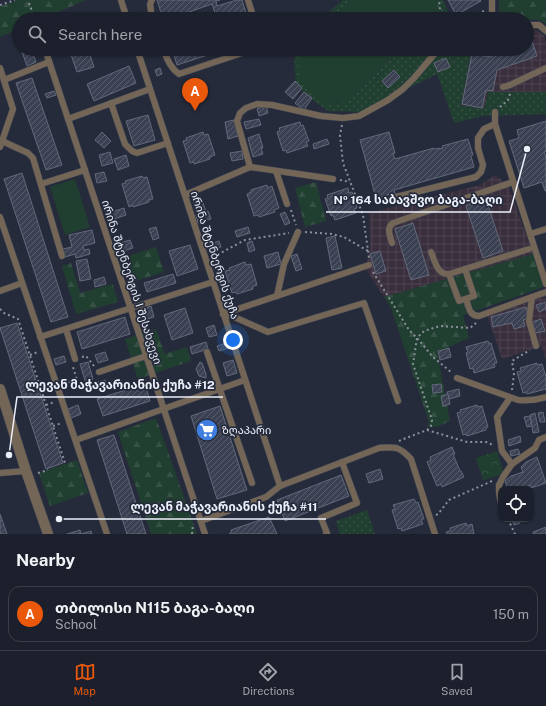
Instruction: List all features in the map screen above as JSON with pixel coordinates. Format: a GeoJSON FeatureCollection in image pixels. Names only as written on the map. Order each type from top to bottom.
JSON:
{"type":"FeatureCollection","features":[{"type":"Feature","properties":{"kind":"street"},"geometry":{"type":"LineString","coordinates":[[0,389],[26,472],[48,534]]}},
{"type":"Feature","properties":{"kind":"lane"},"geometry":{"type":"LineString","coordinates":[[121,0],[125,12]]}},
{"type":"Feature","properties":{"kind":"lane"},"geometry":{"type":"LineString","coordinates":[[151,12],[150,4],[152,0]]}},
{"type":"Feature","properties":{"kind":"lane"},"geometry":{"type":"LineString","coordinates":[[248,0],[252,12]]}},
{"type":"Feature","properties":{"kind":"lane"},"geometry":{"type":"LineString","coordinates":[[534,26],[539,26],[546,31]]}},
{"type":"Feature","properties":{"kind":"lane","name":"ირინა შტენბერგის I შესახვევი"},"geometry":{"type":"LineString","coordinates":[[47,56],[201,521]]}},
{"type":"Feature","properties":{"kind":"lane","name":"ირინა შტენბერგის ქუჩა"},"geometry":{"type":"LineString","coordinates":[[139,56],[280,486]]}},
{"type":"Feature","properties":{"kind":"lane"},"geometry":{"type":"LineString","coordinates":[[166,56],[174,71],[179,74],[233,56]]}},
{"type":"Feature","properties":{"kind":"lane"},"geometry":{"type":"LineString","coordinates":[[250,166],[237,121],[240,113],[246,108],[257,104],[272,105],[321,116],[343,118],[359,116],[388,100],[403,89],[433,56]]}},
{"type":"Feature","properties":{"kind":"lane"},"geometry":{"type":"LineString","coordinates":[[4,80],[49,62]]}},
{"type":"Feature","properties":{"kind":"lane"},"geometry":{"type":"LineString","coordinates":[[0,68],[13,109],[1,144],[28,153],[33,158],[62,256]]}},
{"type":"Feature","properties":{"kind":"lane"},"geometry":{"type":"LineString","coordinates":[[503,87],[546,68]]}},
{"type":"Feature","properties":{"kind":"lane"},"geometry":{"type":"LineString","coordinates":[[68,119],[150,89]]}},
{"type":"Feature","properties":{"kind":"lane"},"geometry":{"type":"LineString","coordinates":[[111,103],[125,144],[132,151],[137,153],[168,143]]}},
{"type":"Feature","properties":{"kind":"lane"},"geometry":{"type":"LineString","coordinates":[[495,112],[495,124],[546,284]]}},
{"type":"Feature","properties":{"kind":"lane"},"geometry":{"type":"LineString","coordinates":[[392,198],[476,177],[481,172],[483,165],[478,148],[478,138],[484,129],[495,124]]}},
{"type":"Feature","properties":{"kind":"lane"},"geometry":{"type":"LineString","coordinates":[[185,195],[250,166],[333,179]]}},
{"type":"Feature","properties":{"kind":"lane"},"geometry":{"type":"LineString","coordinates":[[41,184],[85,170]]}},
{"type":"Feature","properties":{"kind":"lane"},"geometry":{"type":"LineString","coordinates":[[276,171],[287,204]]}},
{"type":"Feature","properties":{"kind":"lane"},"geometry":{"type":"LineString","coordinates":[[392,243],[389,228],[393,223],[513,182]]}},
{"type":"Feature","properties":{"kind":"lane"},"geometry":{"type":"LineString","coordinates":[[0,217],[107,534]]}},
{"type":"Feature","properties":{"kind":"lane"},"geometry":{"type":"LineString","coordinates":[[530,234],[546,229]]}},
{"type":"Feature","properties":{"kind":"lane"},"geometry":{"type":"LineString","coordinates":[[277,296],[284,264],[298,232]]}},
{"type":"Feature","properties":{"kind":"lane"},"geometry":{"type":"LineString","coordinates":[[431,252],[441,273],[449,274],[530,248]]}},
{"type":"Feature","properties":{"kind":"lane"},"geometry":{"type":"LineString","coordinates":[[224,314],[369,265]]}},
{"type":"Feature","properties":{"kind":"lane"},"geometry":{"type":"LineString","coordinates":[[449,274],[459,301],[466,299],[474,296],[465,269]]}},
{"type":"Feature","properties":{"kind":"lane"},"geometry":{"type":"LineString","coordinates":[[40,337],[213,282]]}},
{"type":"Feature","properties":{"kind":"lane"},"geometry":{"type":"LineString","coordinates":[[0,291],[22,283]]}},
{"type":"Feature","properties":{"kind":"lane"},"geometry":{"type":"LineString","coordinates":[[466,299],[472,314],[479,316],[546,292]]}},
{"type":"Feature","properties":{"kind":"lane"},"geometry":{"type":"LineString","coordinates":[[532,297],[529,321],[536,346]]}},
{"type":"Feature","properties":{"kind":"lane"},"geometry":{"type":"LineString","coordinates":[[224,314],[268,332],[364,303],[398,401]]}},
{"type":"Feature","properties":{"kind":"lane"},"geometry":{"type":"LineString","coordinates":[[66,329],[75,358]]}},
{"type":"Feature","properties":{"kind":"lane"},"geometry":{"type":"LineString","coordinates":[[207,352],[252,483]]}},
{"type":"Feature","properties":{"kind":"lane"},"geometry":{"type":"LineString","coordinates":[[99,372],[146,356]]}},
{"type":"Feature","properties":{"kind":"lane"},"geometry":{"type":"LineString","coordinates":[[458,378],[510,398],[527,401],[546,397]]}},
{"type":"Feature","properties":{"kind":"lane"},"geometry":{"type":"LineString","coordinates":[[76,440],[245,380]]}},
{"type":"Feature","properties":{"kind":"lane"},"geometry":{"type":"LineString","coordinates":[[510,398],[498,417],[502,451],[512,464]]}},
{"type":"Feature","properties":{"kind":"lane"},"geometry":{"type":"LineString","coordinates":[[499,486],[512,464],[535,448],[539,440],[546,437]]}},
{"type":"Feature","properties":{"kind":"lane"},"geometry":{"type":"LineString","coordinates":[[205,534],[201,521],[266,498],[280,486],[342,462],[379,448],[394,447],[404,451],[411,459],[434,534]]}},
{"type":"Feature","properties":{"kind":"lane"},"geometry":{"type":"LineString","coordinates":[[326,534],[321,518],[357,503],[342,462]]}},
{"type":"Feature","properties":{"kind":"lane"},"geometry":{"type":"LineString","coordinates":[[0,473],[26,472]]}},
{"type":"Feature","properties":{"kind":"path"},"geometry":{"type":"LineString","coordinates":[[0,5],[15,0]]}},
{"type":"Feature","properties":{"kind":"path"},"geometry":{"type":"LineString","coordinates":[[439,0],[440,12]]}},
{"type":"Feature","properties":{"kind":"path"},"geometry":{"type":"LineString","coordinates":[[29,3],[32,12]]}},
{"type":"Feature","properties":{"kind":"path"},"geometry":{"type":"LineString","coordinates":[[479,12],[492,3]]}},
{"type":"Feature","properties":{"kind":"path"},"geometry":{"type":"LineString","coordinates":[[495,112],[508,100],[512,90],[510,85]]}},
{"type":"Feature","properties":{"kind":"path"},"geometry":{"type":"LineString","coordinates":[[343,118],[340,135],[344,163],[363,215],[369,265],[409,330],[418,338],[432,357],[458,378]]}},
{"type":"Feature","properties":{"kind":"path"},"geometry":{"type":"LineString","coordinates":[[287,204],[292,211],[298,232]]}},
{"type":"Feature","properties":{"kind":"path"},"geometry":{"type":"LineString","coordinates":[[0,309],[4,313],[18,319],[65,463]]}},
{"type":"Feature","properties":{"kind":"path"},"geometry":{"type":"LineString","coordinates":[[394,447],[401,440],[427,430],[431,426],[432,420],[412,364],[418,338],[424,331],[440,326],[470,328],[476,323],[479,316]]}},
{"type":"Feature","properties":{"kind":"path"},"geometry":{"type":"LineString","coordinates":[[510,398],[514,374],[512,361],[536,346]]}},
{"type":"Feature","properties":{"kind":"path"},"geometry":{"type":"LineString","coordinates":[[57,386],[77,380],[71,360],[75,358],[86,356],[99,372]]}},
{"type":"Feature","properties":{"kind":"path"},"geometry":{"type":"LineString","coordinates":[[427,430],[467,442],[486,442],[493,444],[502,451]]}},
{"type":"Feature","properties":{"kind":"path"},"geometry":{"type":"LineString","coordinates":[[38,473],[48,470]]}},
{"type":"Feature","properties":{"kind":"path"},"geometry":{"type":"LineString","coordinates":[[429,518],[438,514],[449,500],[503,477]]}},
{"type":"Feature","properties":{"kind":"path"},"geometry":{"type":"LineString","coordinates":[[509,522],[515,534]]}},
{"type":"Feature","properties":{"kind":"shaded area"},"geometry":{"type":"Polygon","coordinates":[[[534,29],[544,35],[546,43],[546,92],[488,92],[484,109],[461,105],[471,56],[534,56],[534,29]]]}},
{"type":"Feature","properties":{"kind":"shaded area"},"geometry":{"type":"Polygon","coordinates":[[[495,175],[508,185],[533,254],[384,297],[366,269],[370,245],[369,213],[480,185],[495,175]]]}},
{"type":"Feature","properties":{"kind":"shaded area"},"geometry":{"type":"Polygon","coordinates":[[[546,296],[546,360],[541,346],[502,359],[487,315],[546,296]]]}},
{"type":"Feature","properties":{"kind":"green space"},"geometry":{"type":"Polygon","coordinates":[[[19,0],[86,0],[58,12],[12,12],[12,32],[0,37],[0,6],[19,0]]]}},
{"type":"Feature","properties":{"kind":"green space"},"geometry":{"type":"Polygon","coordinates":[[[343,0],[354,0],[341,12],[328,12],[343,0]]]}},
{"type":"Feature","properties":{"kind":"green space"},"geometry":{"type":"Polygon","coordinates":[[[354,0],[436,0],[436,12],[341,12],[354,0]]]}},
{"type":"Feature","properties":{"kind":"green space"},"geometry":{"type":"Polygon","coordinates":[[[436,0],[443,0],[448,12],[435,12],[436,0]]]}},
{"type":"Feature","properties":{"kind":"green space"},"geometry":{"type":"Polygon","coordinates":[[[499,0],[546,0],[546,24],[539,20],[534,20],[534,12],[499,12],[499,0]]]}},
{"type":"Feature","properties":{"kind":"green space"},"geometry":{"type":"Polygon","coordinates":[[[295,56],[300,56],[298,59],[308,91],[330,104],[340,103],[352,95],[395,56],[471,56],[461,105],[484,109],[488,92],[546,92],[546,114],[484,116],[454,123],[437,74],[361,112],[328,111],[303,92],[296,83],[294,61],[295,56]]]}},
{"type":"Feature","properties":{"kind":"green space"},"geometry":{"type":"Polygon","coordinates":[[[300,56],[395,56],[352,95],[340,103],[329,104],[308,91],[299,77],[298,59],[300,56]]]}},
{"type":"Feature","properties":{"kind":"green space"},"geometry":{"type":"Polygon","coordinates":[[[75,179],[90,227],[65,235],[50,187],[75,179]]]}},
{"type":"Feature","properties":{"kind":"green space"},"geometry":{"type":"Polygon","coordinates":[[[316,182],[326,221],[305,227],[295,188],[316,182]]]}},
{"type":"Feature","properties":{"kind":"green space"},"geometry":{"type":"Polygon","coordinates":[[[156,247],[164,272],[129,283],[122,258],[156,247]]]}},
{"type":"Feature","properties":{"kind":"green space"},"geometry":{"type":"Polygon","coordinates":[[[533,254],[544,287],[463,315],[469,338],[437,352],[450,421],[437,427],[427,427],[429,422],[391,308],[384,297],[533,254]]]}},
{"type":"Feature","properties":{"kind":"green space"},"geometry":{"type":"Polygon","coordinates":[[[71,263],[80,293],[113,284],[118,302],[76,314],[62,266],[71,263]]]}},
{"type":"Feature","properties":{"kind":"green space"},"geometry":{"type":"Polygon","coordinates":[[[156,329],[165,354],[187,347],[191,361],[138,379],[125,339],[156,329]]]}},
{"type":"Feature","properties":{"kind":"green space"},"geometry":{"type":"Polygon","coordinates":[[[156,418],[197,534],[151,534],[118,432],[156,418]]]}},
{"type":"Feature","properties":{"kind":"green space"},"geometry":{"type":"Polygon","coordinates":[[[497,451],[504,474],[483,480],[476,458],[497,451]]]}},
{"type":"Feature","properties":{"kind":"green space"},"geometry":{"type":"Polygon","coordinates":[[[77,460],[88,493],[50,506],[39,473],[77,460]]]}},
{"type":"Feature","properties":{"kind":"green space"},"geometry":{"type":"Polygon","coordinates":[[[367,510],[375,534],[340,534],[336,521],[367,510]]]}},
{"type":"Feature","properties":{"kind":"building"},"geometry":{"type":"Polygon","coordinates":[[[157,0],[220,0],[216,1],[217,6],[242,0],[246,12],[215,12],[212,4],[189,12],[161,12],[157,0]]]}},
{"type":"Feature","properties":{"kind":"building"},"geometry":{"type":"Polygon","coordinates":[[[448,0],[481,1],[461,12],[454,12],[448,0]]]}},
{"type":"Feature","properties":{"kind":"building"},"geometry":{"type":"Polygon","coordinates":[[[534,47],[537,56],[497,70],[493,91],[486,90],[482,108],[462,104],[472,56],[534,56],[534,47]]]}},
{"type":"Feature","properties":{"kind":"building"},"geometry":{"type":"Polygon","coordinates":[[[23,56],[34,56],[36,62],[27,66],[23,56]]]}},
{"type":"Feature","properties":{"kind":"building"},"geometry":{"type":"Polygon","coordinates":[[[71,56],[90,56],[94,67],[77,72],[71,56]]]}},
{"type":"Feature","properties":{"kind":"building"},"geometry":{"type":"Polygon","coordinates":[[[174,56],[205,56],[177,65],[174,56]]]}},
{"type":"Feature","properties":{"kind":"building"},"geometry":{"type":"Polygon","coordinates":[[[446,58],[450,67],[438,72],[434,63],[446,58]]]}},
{"type":"Feature","properties":{"kind":"building"},"geometry":{"type":"Polygon","coordinates":[[[129,66],[136,83],[94,101],[87,84],[129,66]]]}},
{"type":"Feature","properties":{"kind":"building"},"geometry":{"type":"Polygon","coordinates":[[[160,68],[162,74],[157,76],[155,70],[160,68]]]}},
{"type":"Feature","properties":{"kind":"building"},"geometry":{"type":"Polygon","coordinates":[[[394,70],[400,77],[388,88],[382,81],[394,70]]]}},
{"type":"Feature","properties":{"kind":"building"},"geometry":{"type":"Polygon","coordinates":[[[32,78],[62,165],[46,170],[16,83],[32,78]]]}},
{"type":"Feature","properties":{"kind":"building"},"geometry":{"type":"Polygon","coordinates":[[[295,81],[302,88],[293,99],[285,92],[295,81]]]}},
{"type":"Feature","properties":{"kind":"building"},"geometry":{"type":"Polygon","coordinates":[[[54,91],[56,95],[47,98],[45,94],[54,91]]]}},
{"type":"Feature","properties":{"kind":"building"},"geometry":{"type":"Polygon","coordinates":[[[304,92],[312,98],[304,110],[295,103],[304,92]]]}},
{"type":"Feature","properties":{"kind":"building"},"geometry":{"type":"Polygon","coordinates":[[[266,106],[268,113],[259,116],[257,109],[266,106]]]}},
{"type":"Feature","properties":{"kind":"building"},"geometry":{"type":"Polygon","coordinates":[[[148,115],[155,140],[134,146],[126,121],[148,115]]]}},
{"type":"Feature","properties":{"kind":"building"},"geometry":{"type":"Polygon","coordinates":[[[259,119],[261,125],[246,129],[244,122],[259,119]]]}},
{"type":"Feature","properties":{"kind":"building"},"geometry":{"type":"Polygon","coordinates":[[[234,120],[238,136],[228,139],[225,122],[234,120]]]}},
{"type":"Feature","properties":{"kind":"building"},"geometry":{"type":"Polygon","coordinates":[[[546,121],[546,151],[544,152],[546,157],[546,191],[542,182],[524,188],[509,141],[519,138],[517,130],[546,121]]]}},
{"type":"Feature","properties":{"kind":"building"},"geometry":{"type":"Polygon","coordinates":[[[300,122],[301,126],[303,125],[309,141],[306,142],[308,146],[287,153],[286,150],[283,151],[277,132],[280,131],[279,128],[300,122]]]}},
{"type":"Feature","properties":{"kind":"building"},"geometry":{"type":"Polygon","coordinates":[[[102,132],[111,141],[104,148],[95,140],[102,132]]]}},
{"type":"Feature","properties":{"kind":"building"},"geometry":{"type":"Polygon","coordinates":[[[203,132],[204,135],[208,134],[215,155],[210,157],[210,159],[194,164],[194,162],[190,163],[183,141],[187,140],[186,138],[203,132]]]}},
{"type":"Feature","properties":{"kind":"building"},"geometry":{"type":"Polygon","coordinates":[[[389,132],[395,153],[393,154],[395,159],[434,148],[443,148],[442,146],[468,139],[473,155],[471,156],[474,167],[394,190],[395,193],[376,198],[360,140],[389,132]]]}},
{"type":"Feature","properties":{"kind":"building"},"geometry":{"type":"Polygon","coordinates":[[[259,134],[263,154],[253,157],[248,138],[259,134]]]}},
{"type":"Feature","properties":{"kind":"building"},"geometry":{"type":"Polygon","coordinates":[[[327,139],[329,144],[314,149],[313,144],[327,139]]]}},
{"type":"Feature","properties":{"kind":"building"},"geometry":{"type":"Polygon","coordinates":[[[242,151],[243,159],[232,161],[230,153],[242,151]]]}},
{"type":"Feature","properties":{"kind":"building"},"geometry":{"type":"Polygon","coordinates":[[[110,152],[113,163],[102,166],[99,155],[110,152]]]}},
{"type":"Feature","properties":{"kind":"building"},"geometry":{"type":"Polygon","coordinates":[[[126,155],[129,166],[118,170],[114,159],[126,155]]]}},
{"type":"Feature","properties":{"kind":"building"},"geometry":{"type":"Polygon","coordinates":[[[104,172],[107,181],[97,183],[95,174],[104,172]]]}},
{"type":"Feature","properties":{"kind":"building"},"geometry":{"type":"Polygon","coordinates":[[[22,173],[68,317],[51,322],[4,179],[22,173]]]}},
{"type":"Feature","properties":{"kind":"building"},"geometry":{"type":"Polygon","coordinates":[[[142,176],[143,178],[147,177],[153,199],[149,200],[149,202],[129,207],[122,184],[126,183],[125,181],[142,176]]]}},
{"type":"Feature","properties":{"kind":"building"},"geometry":{"type":"Polygon","coordinates":[[[267,185],[268,188],[272,186],[279,208],[274,210],[275,212],[259,217],[258,215],[254,216],[247,194],[251,192],[251,190],[267,185]]]}},
{"type":"Feature","properties":{"kind":"building"},"geometry":{"type":"Polygon","coordinates":[[[348,188],[349,193],[352,192],[357,208],[354,209],[356,213],[335,220],[333,215],[331,216],[325,199],[328,198],[327,195],[348,188]]]}},
{"type":"Feature","properties":{"kind":"building"},"geometry":{"type":"Polygon","coordinates":[[[201,197],[206,212],[198,215],[193,200],[201,197]]]}},
{"type":"Feature","properties":{"kind":"building"},"geometry":{"type":"Polygon","coordinates":[[[486,199],[503,251],[483,258],[466,206],[486,199]]]}},
{"type":"Feature","properties":{"kind":"building"},"geometry":{"type":"Polygon","coordinates":[[[124,208],[126,215],[108,221],[106,214],[124,208]]]}},
{"type":"Feature","properties":{"kind":"building"},"geometry":{"type":"Polygon","coordinates":[[[208,211],[211,219],[198,223],[196,215],[208,211]]]}},
{"type":"Feature","properties":{"kind":"building"},"geometry":{"type":"Polygon","coordinates":[[[285,212],[290,223],[285,225],[280,214],[285,212]]]}},
{"type":"Feature","properties":{"kind":"building"},"geometry":{"type":"Polygon","coordinates":[[[413,223],[429,275],[411,280],[395,229],[413,223]]]}},
{"type":"Feature","properties":{"kind":"building"},"geometry":{"type":"Polygon","coordinates":[[[156,227],[159,238],[153,240],[149,229],[156,227]]]}},
{"type":"Feature","properties":{"kind":"building"},"geometry":{"type":"Polygon","coordinates":[[[248,227],[250,233],[237,237],[235,231],[248,227]]]}},
{"type":"Feature","properties":{"kind":"building"},"geometry":{"type":"Polygon","coordinates":[[[92,230],[95,243],[83,246],[84,250],[89,249],[90,254],[76,258],[75,254],[65,257],[63,249],[72,247],[69,235],[92,230]]]}},
{"type":"Feature","properties":{"kind":"building"},"geometry":{"type":"Polygon","coordinates":[[[335,236],[342,268],[332,270],[326,238],[335,236]]]}},
{"type":"Feature","properties":{"kind":"building"},"geometry":{"type":"Polygon","coordinates":[[[130,240],[133,248],[123,251],[120,243],[130,240]]]}},
{"type":"Feature","properties":{"kind":"building"},"geometry":{"type":"Polygon","coordinates":[[[219,241],[221,247],[210,251],[208,245],[219,241]]]}},
{"type":"Feature","properties":{"kind":"building"},"geometry":{"type":"Polygon","coordinates":[[[252,241],[255,250],[249,252],[247,243],[252,241]]]}},
{"type":"Feature","properties":{"kind":"building"},"geometry":{"type":"Polygon","coordinates":[[[190,245],[198,269],[177,276],[169,251],[190,245]]]}},
{"type":"Feature","properties":{"kind":"building"},"geometry":{"type":"Polygon","coordinates":[[[380,251],[386,271],[376,274],[370,254],[380,251]]]}},
{"type":"Feature","properties":{"kind":"building"},"geometry":{"type":"Polygon","coordinates":[[[278,252],[281,264],[267,268],[264,256],[278,252]]]}},
{"type":"Feature","properties":{"kind":"building"},"geometry":{"type":"Polygon","coordinates":[[[297,254],[302,269],[296,271],[291,256],[297,254]]]}},
{"type":"Feature","properties":{"kind":"building"},"geometry":{"type":"Polygon","coordinates":[[[87,259],[91,279],[80,281],[76,261],[87,259]]]}},
{"type":"Feature","properties":{"kind":"building"},"geometry":{"type":"Polygon","coordinates":[[[245,262],[246,265],[251,264],[257,285],[252,287],[253,289],[237,294],[236,292],[232,293],[225,271],[245,262]]]}},
{"type":"Feature","properties":{"kind":"building"},"geometry":{"type":"Polygon","coordinates":[[[173,274],[176,283],[147,292],[144,283],[173,274]]]}},
{"type":"Feature","properties":{"kind":"building"},"geometry":{"type":"Polygon","coordinates":[[[104,277],[106,284],[95,287],[94,280],[104,277]]]}},
{"type":"Feature","properties":{"kind":"building"},"geometry":{"type":"Polygon","coordinates":[[[546,302],[546,309],[539,312],[536,305],[546,302]]]}},
{"type":"Feature","properties":{"kind":"building"},"geometry":{"type":"Polygon","coordinates":[[[151,306],[154,317],[144,320],[141,309],[151,306]]]}},
{"type":"Feature","properties":{"kind":"building"},"geometry":{"type":"Polygon","coordinates":[[[526,307],[528,318],[523,320],[525,326],[514,329],[512,323],[493,327],[491,317],[526,307]]]}},
{"type":"Feature","properties":{"kind":"building"},"geometry":{"type":"Polygon","coordinates":[[[185,308],[193,333],[172,340],[164,315],[185,308]]]}},
{"type":"Feature","properties":{"kind":"building"},"geometry":{"type":"Polygon","coordinates":[[[125,317],[130,334],[82,349],[77,332],[125,317]]]}},
{"type":"Feature","properties":{"kind":"building"},"geometry":{"type":"Polygon","coordinates":[[[541,319],[545,331],[536,333],[532,322],[541,319]]]}},
{"type":"Feature","properties":{"kind":"building"},"geometry":{"type":"Polygon","coordinates":[[[17,323],[63,463],[46,469],[0,328],[17,323]]]}},
{"type":"Feature","properties":{"kind":"building"},"geometry":{"type":"Polygon","coordinates":[[[214,325],[217,335],[209,337],[206,328],[214,325]]]}},
{"type":"Feature","properties":{"kind":"building"},"geometry":{"type":"Polygon","coordinates":[[[488,341],[489,344],[491,343],[497,363],[494,363],[495,367],[474,373],[473,368],[470,369],[466,347],[488,341]]]}},
{"type":"Feature","properties":{"kind":"building"},"geometry":{"type":"Polygon","coordinates":[[[206,342],[208,349],[192,354],[190,347],[206,342]]]}},
{"type":"Feature","properties":{"kind":"building"},"geometry":{"type":"Polygon","coordinates":[[[227,343],[229,348],[219,351],[217,346],[227,343]]]}},
{"type":"Feature","properties":{"kind":"building"},"geometry":{"type":"Polygon","coordinates":[[[449,348],[451,357],[440,360],[438,351],[449,348]]]}},
{"type":"Feature","properties":{"kind":"building"},"geometry":{"type":"Polygon","coordinates":[[[105,352],[108,360],[98,363],[95,355],[105,352]]]}},
{"type":"Feature","properties":{"kind":"building"},"geometry":{"type":"Polygon","coordinates":[[[64,356],[66,362],[56,365],[54,359],[64,356]]]}},
{"type":"Feature","properties":{"kind":"building"},"geometry":{"type":"Polygon","coordinates":[[[233,360],[237,373],[227,376],[223,363],[233,360]]]}},
{"type":"Feature","properties":{"kind":"building"},"geometry":{"type":"Polygon","coordinates":[[[88,362],[93,379],[91,380],[93,386],[87,387],[80,364],[88,362]]]}},
{"type":"Feature","properties":{"kind":"building"},"geometry":{"type":"Polygon","coordinates":[[[200,362],[202,363],[206,378],[199,376],[196,369],[200,362]]]}},
{"type":"Feature","properties":{"kind":"building"},"geometry":{"type":"Polygon","coordinates":[[[537,363],[537,365],[542,364],[546,377],[546,389],[527,394],[526,392],[523,393],[517,372],[521,371],[520,368],[537,363]]]}},
{"type":"Feature","properties":{"kind":"building"},"geometry":{"type":"Polygon","coordinates":[[[105,380],[107,387],[97,390],[94,383],[105,380]]]}},
{"type":"Feature","properties":{"kind":"building"},"geometry":{"type":"Polygon","coordinates":[[[145,384],[150,401],[103,416],[97,399],[145,384]]]}},
{"type":"Feature","properties":{"kind":"building"},"geometry":{"type":"Polygon","coordinates":[[[441,384],[442,392],[433,393],[432,385],[441,384]]]}},
{"type":"Feature","properties":{"kind":"building"},"geometry":{"type":"Polygon","coordinates":[[[459,389],[460,396],[449,399],[447,392],[459,389]]]}},
{"type":"Feature","properties":{"kind":"building"},"geometry":{"type":"Polygon","coordinates":[[[448,394],[450,404],[443,406],[441,396],[448,394]]]}},
{"type":"Feature","properties":{"kind":"building"},"geometry":{"type":"Polygon","coordinates":[[[78,405],[81,414],[71,418],[68,409],[78,405]]]}},
{"type":"Feature","properties":{"kind":"building"},"geometry":{"type":"Polygon","coordinates":[[[477,405],[477,407],[482,406],[488,427],[486,430],[467,436],[467,434],[463,435],[457,413],[461,412],[460,410],[477,405]]]}},
{"type":"Feature","properties":{"kind":"building"},"geometry":{"type":"Polygon","coordinates":[[[220,406],[247,490],[217,499],[191,416],[220,406]]]}},
{"type":"Feature","properties":{"kind":"building"},"geometry":{"type":"Polygon","coordinates":[[[543,412],[545,422],[540,422],[538,413],[543,412]]]}},
{"type":"Feature","properties":{"kind":"building"},"geometry":{"type":"Polygon","coordinates":[[[535,413],[539,432],[533,433],[530,415],[535,413]]]}},
{"type":"Feature","properties":{"kind":"building"},"geometry":{"type":"Polygon","coordinates":[[[530,416],[532,426],[527,427],[524,417],[530,416]]]}},
{"type":"Feature","properties":{"kind":"building"},"geometry":{"type":"Polygon","coordinates":[[[114,435],[146,534],[127,534],[97,440],[114,435]]]}},
{"type":"Feature","properties":{"kind":"building"},"geometry":{"type":"Polygon","coordinates":[[[520,436],[521,442],[509,446],[508,440],[520,436]]]}},
{"type":"Feature","properties":{"kind":"building"},"geometry":{"type":"Polygon","coordinates":[[[452,447],[455,454],[453,454],[464,477],[442,487],[441,484],[437,486],[427,462],[431,460],[430,457],[452,447]]]}},
{"type":"Feature","properties":{"kind":"building"},"geometry":{"type":"Polygon","coordinates":[[[518,449],[520,454],[511,456],[510,451],[518,449]]]}},
{"type":"Feature","properties":{"kind":"building"},"geometry":{"type":"Polygon","coordinates":[[[537,457],[546,483],[534,487],[531,485],[507,486],[505,481],[511,476],[523,472],[521,467],[526,462],[537,457]]]}},
{"type":"Feature","properties":{"kind":"building"},"geometry":{"type":"Polygon","coordinates":[[[380,469],[383,479],[369,483],[366,474],[380,469]]]}},
{"type":"Feature","properties":{"kind":"building"},"geometry":{"type":"Polygon","coordinates":[[[341,475],[349,496],[285,521],[277,500],[341,475]]]}},
{"type":"Feature","properties":{"kind":"building"},"geometry":{"type":"Polygon","coordinates":[[[414,499],[416,503],[418,502],[424,519],[421,519],[423,524],[402,531],[401,528],[398,529],[392,510],[395,509],[393,505],[414,499]]]}},
{"type":"Feature","properties":{"kind":"building"},"geometry":{"type":"Polygon","coordinates":[[[0,514],[7,534],[0,534],[0,514]]]}},
{"type":"Feature","properties":{"kind":"building"},"geometry":{"type":"Polygon","coordinates":[[[269,517],[277,534],[229,534],[231,533],[231,530],[269,517]]]}},
{"type":"Feature","properties":{"kind":"building"},"geometry":{"type":"Polygon","coordinates":[[[513,522],[520,522],[520,523],[514,525],[513,522]]]}},
{"type":"Feature","properties":{"kind":"building"},"geometry":{"type":"Polygon","coordinates":[[[466,523],[467,526],[472,524],[474,534],[447,534],[446,532],[450,531],[450,528],[466,523]]]}},
{"type":"Feature","properties":{"kind":"building"},"geometry":{"type":"Polygon","coordinates":[[[546,527],[546,534],[533,534],[533,532],[546,527]]]}},
{"type":"Feature","properties":{"kind":"building"},"geometry":{"type":"Polygon","coordinates":[[[80,530],[81,534],[67,534],[80,530]]]}},
{"type":"Feature","properties":{"kind":"building"},"geometry":{"type":"Polygon","coordinates":[[[91,531],[92,534],[81,534],[91,531]]]}},
{"type":"Feature","properties":{"kind":"place","name":"თბილისი N115 ბაგა-ბაღი"},"geometry":{"type":"Point","coordinates":[195,111]}},
{"type":"Feature","properties":{"kind":"place","name":"№ 164 საბავშვო ბაგა-ბაღი"},"geometry":{"type":"Point","coordinates":[527,149]}},
{"type":"Feature","properties":{"kind":"place","name":"ზღაპარი"},"geometry":{"type":"Point","coordinates":[207,430]}},
{"type":"Feature","properties":{"kind":"place","name":"ლევან მაჭავარიანის ქუჩა #12"},"geometry":{"type":"Point","coordinates":[9,455]}},
{"type":"Feature","properties":{"kind":"place","name":"ლევან მაჭავარიანის ქუჩა #11"},"geometry":{"type":"Point","coordinates":[59,519]}}]}
